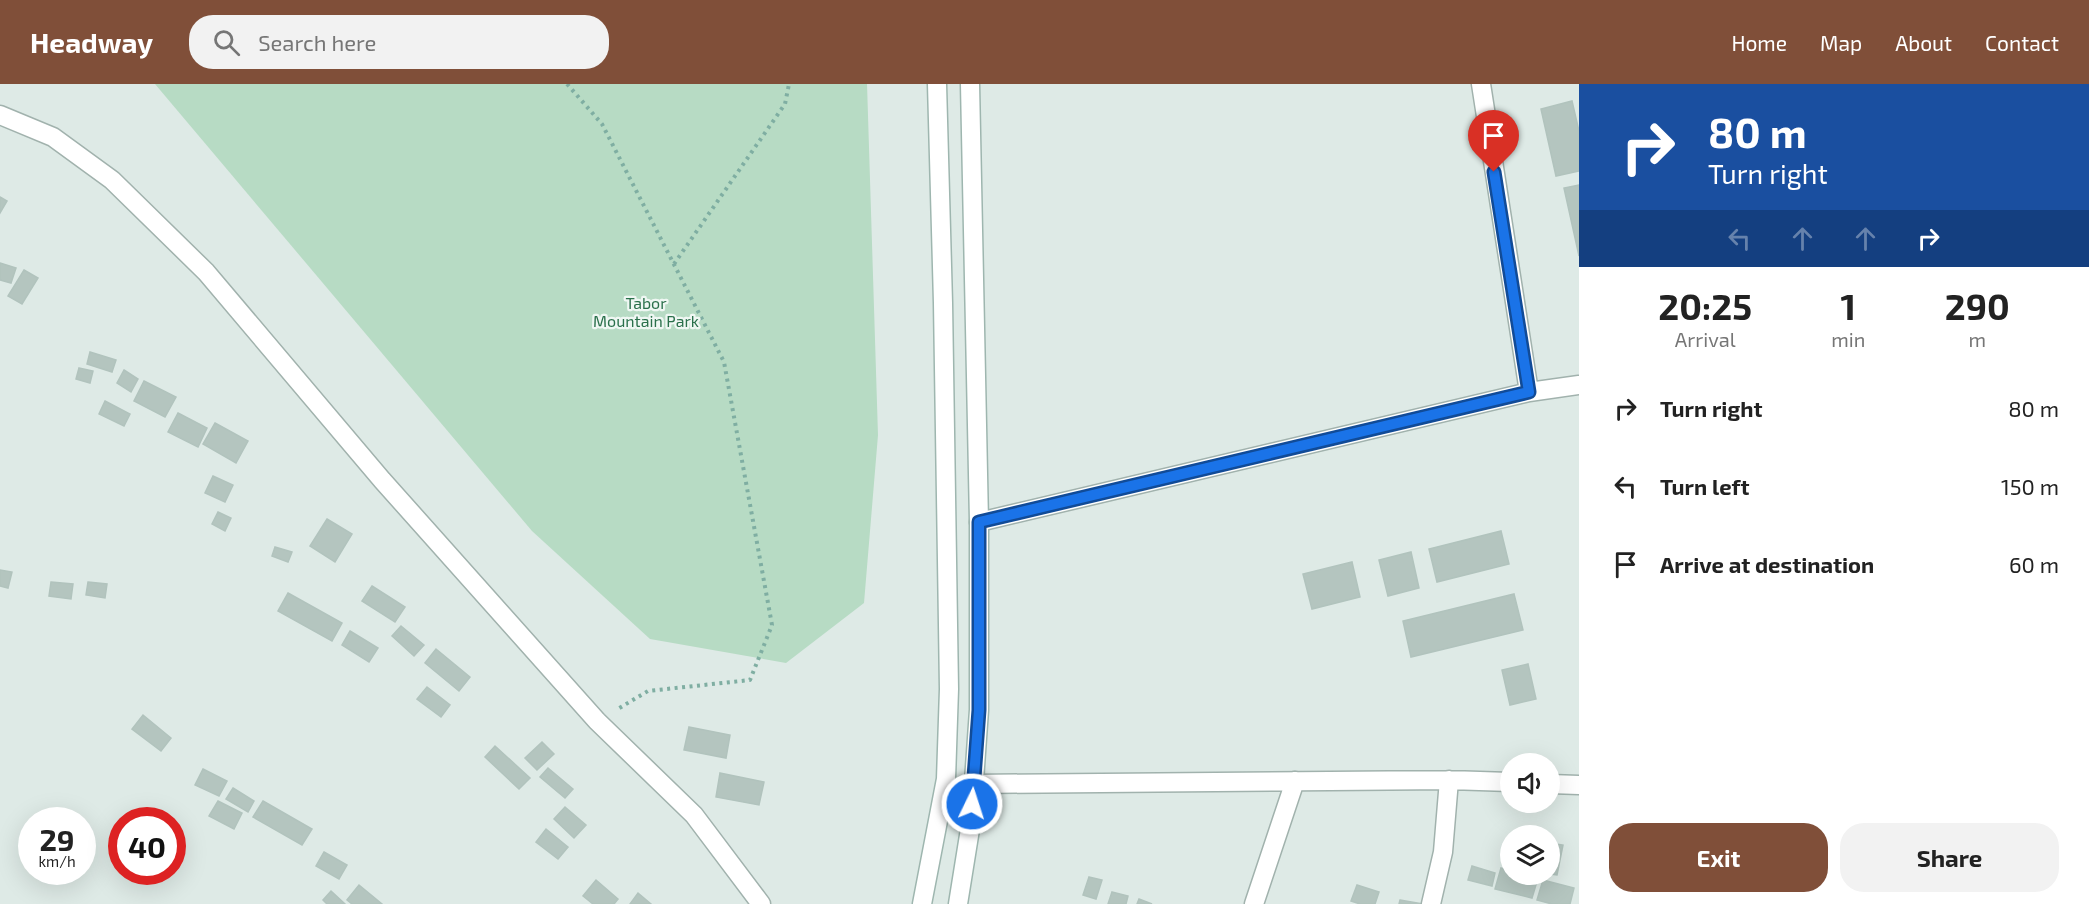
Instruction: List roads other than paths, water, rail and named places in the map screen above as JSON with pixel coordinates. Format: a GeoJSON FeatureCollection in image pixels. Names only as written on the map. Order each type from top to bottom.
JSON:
{"type":"FeatureCollection","features":[{"type":"Feature","properties":{"kind":"street"},"geometry":{"type":"LineString","coordinates":[[922,904],[946,779],[949,689],[944,303],[937,84]]}},
{"type":"Feature","properties":{"kind":"street"},"geometry":{"type":"LineString","coordinates":[[958,904],[971,823],[979,710],[979,522],[970,84]]}},
{"type":"Feature","properties":{"kind":"street"},"geometry":{"type":"LineString","coordinates":[[1480,84],[1529,392]]}},
{"type":"Feature","properties":{"kind":"street"},"geometry":{"type":"LineString","coordinates":[[0,115],[53,136],[112,180],[206,272],[382,480],[597,721],[694,815],[761,904]]}},
{"type":"Feature","properties":{"kind":"street"},"geometry":{"type":"LineString","coordinates":[[979,522],[1529,392],[1579,386]]}},
{"type":"Feature","properties":{"kind":"street"},"geometry":{"type":"LineString","coordinates":[[974,784],[1449,780],[1500,782]]}},
{"type":"Feature","properties":{"kind":"street"},"geometry":{"type":"LineString","coordinates":[[1431,904],[1443,852],[1449,780]]}},
{"type":"Feature","properties":{"kind":"street"},"geometry":{"type":"LineString","coordinates":[[1254,904],[1295,781]]}},
{"type":"Feature","properties":{"kind":"street"},"geometry":{"type":"LineString","coordinates":[[1560,784],[1579,785]]}},
{"type":"Feature","properties":{"kind":"park label","name":"Tabor Mountain Park"},"geometry":{"type":"Point","coordinates":[646,311]}}]}
